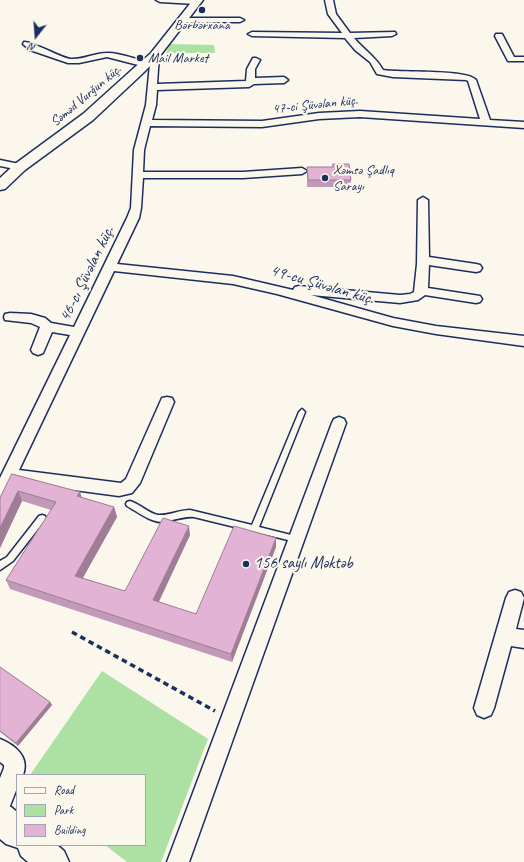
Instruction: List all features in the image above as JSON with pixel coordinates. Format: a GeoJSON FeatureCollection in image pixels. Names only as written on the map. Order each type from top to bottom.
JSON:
{"type":"FeatureCollection","features":[{"type":"Feature","properties":{"kind":"street"},"geometry":{"type":"LineString","coordinates":[[160,0],[197,1]]}},
{"type":"Feature","properties":{"kind":"street"},"geometry":{"type":"LineString","coordinates":[[329,0],[332,14],[336,23],[358,48],[374,60],[380,72],[393,74],[458,76],[469,78],[474,84],[486,122]]}},
{"type":"Feature","properties":{"kind":"street","name":"Səməd Vurğun küç."},"geometry":{"type":"LineString","coordinates":[[0,186],[20,167],[88,117],[146,69],[197,1]]}},
{"type":"Feature","properties":{"kind":"street"},"geometry":{"type":"LineString","coordinates":[[182,20],[240,20]]}},
{"type":"Feature","properties":{"kind":"street"},"geometry":{"type":"LineString","coordinates":[[252,34],[348,36],[392,34]]}},
{"type":"Feature","properties":{"kind":"street"},"geometry":{"type":"LineString","coordinates":[[498,36],[509,57],[514,59],[524,59]]}},
{"type":"Feature","properties":{"kind":"street"},"geometry":{"type":"LineString","coordinates":[[27,44],[33,48],[68,61],[79,61],[107,55],[146,69]]}},
{"type":"Feature","properties":{"kind":"street"},"geometry":{"type":"LineString","coordinates":[[251,81],[251,69],[256,60]]}},
{"type":"Feature","properties":{"kind":"street","name":"46-cı Şüvəlan küç."},"geometry":{"type":"LineString","coordinates":[[0,494],[135,213],[136,175],[140,144],[153,87],[146,69]]}},
{"type":"Feature","properties":{"kind":"street"},"geometry":{"type":"LineString","coordinates":[[153,87],[246,84],[251,81],[284,80]]}},
{"type":"Feature","properties":{"kind":"street","name":"47-ci Şüvəlan küç."},"geometry":{"type":"LineString","coordinates":[[146,123],[262,124],[319,116],[360,114],[524,125]]}},
{"type":"Feature","properties":{"kind":"street"},"geometry":{"type":"LineString","coordinates":[[0,164],[20,167]]}},
{"type":"Feature","properties":{"kind":"street"},"geometry":{"type":"LineString","coordinates":[[136,175],[243,175],[302,171]]}},
{"type":"Feature","properties":{"kind":"street"},"geometry":{"type":"LineString","coordinates":[[279,290],[319,291],[400,300],[412,298],[418,295],[422,291],[423,200]]}},
{"type":"Feature","properties":{"kind":"street"},"geometry":{"type":"LineString","coordinates":[[423,260],[476,268]]}},
{"type":"Feature","properties":{"kind":"street","name":"49-cu Şüvəlan küç."},"geometry":{"type":"LineString","coordinates":[[110,267],[226,279],[279,290],[393,322],[436,330],[524,341]]}},
{"type":"Feature","properties":{"kind":"street"},"geometry":{"type":"LineString","coordinates":[[422,291],[476,299]]}},
{"type":"Feature","properties":{"kind":"street"},"geometry":{"type":"LineString","coordinates":[[393,322],[400,300]]}},
{"type":"Feature","properties":{"kind":"street"},"geometry":{"type":"LineString","coordinates":[[10,317],[39,321],[44,323],[47,327],[78,332]]}},
{"type":"Feature","properties":{"kind":"street"},"geometry":{"type":"LineString","coordinates":[[38,350],[47,327]]}},
{"type":"Feature","properties":{"kind":"street"},"geometry":{"type":"LineString","coordinates":[[9,474],[119,490],[126,488],[132,483],[167,402]]}},
{"type":"Feature","properties":{"kind":"street"},"geometry":{"type":"LineString","coordinates":[[178,862],[339,423]]}},
{"type":"Feature","properties":{"kind":"street"},"geometry":{"type":"LineString","coordinates":[[484,708],[515,598]]}},
{"type":"Feature","properties":{"kind":"street"},"geometry":{"type":"LineString","coordinates":[[504,636],[524,639]]}},
{"type":"Feature","properties":{"kind":"street"},"geometry":{"type":"LineString","coordinates":[[0,749],[14,759],[15,768],[0,803]]}},
{"type":"Feature","properties":{"kind":"street"},"geometry":{"type":"LineString","coordinates":[[0,818],[16,832]]}},
{"type":"Feature","properties":{"kind":"street"},"geometry":{"type":"LineString","coordinates":[[33,846],[53,862]]}},
{"type":"Feature","properties":{"kind":"lane"},"geometry":{"type":"LineString","coordinates":[[254,529],[302,412]]}},
{"type":"Feature","properties":{"kind":"lane"},"geometry":{"type":"LineString","coordinates":[[130,504],[159,519],[185,513],[296,540]]}},
{"type":"Feature","properties":{"kind":"lane"},"geometry":{"type":"LineString","coordinates":[[0,566],[10,559],[42,518]]}},
{"type":"Feature","properties":{"kind":"path"},"geometry":{"type":"LineString","coordinates":[[72,632],[230,719]]}},
{"type":"Feature","properties":{"kind":"green space"},"geometry":{"type":"Polygon","coordinates":[[[170,44],[214,45],[215,53],[166,53],[170,44]]]}},
{"type":"Feature","properties":{"kind":"green space"},"geometry":{"type":"Polygon","coordinates":[[[102,671],[208,739],[161,862],[127,862],[106,846],[146,846],[146,774],[31,774],[102,671]]]}},
{"type":"Feature","properties":{"kind":"building"},"geometry":{"type":"Polygon","coordinates":[[[333,164],[349,164],[351,180],[308,180],[307,167],[333,167],[333,164]]]}},
{"type":"Feature","properties":{"kind":"building"},"geometry":{"type":"Polygon","coordinates":[[[12,474],[80,492],[77,496],[114,507],[75,576],[125,591],[163,518],[189,526],[153,600],[196,614],[234,526],[276,538],[231,654],[6,580],[56,502],[18,491],[0,528],[0,498],[12,474]]]}},
{"type":"Feature","properties":{"kind":"building"},"geometry":{"type":"Polygon","coordinates":[[[0,667],[50,702],[16,743],[0,731],[0,667]]]}},
{"type":"Feature","properties":{"kind":"place","name":"Bərbərxana"},"geometry":{"type":"Point","coordinates":[202,10]}},
{"type":"Feature","properties":{"kind":"place","name":"Mail Market"},"geometry":{"type":"Point","coordinates":[140,58]}},
{"type":"Feature","properties":{"kind":"place","name":"Xəmsə Şadlıq Sarayı"},"geometry":{"type":"Point","coordinates":[325,178]}},
{"type":"Feature","properties":{"kind":"place","name":"156 saylı Məktəb"},"geometry":{"type":"Point","coordinates":[246,564]}}]}
